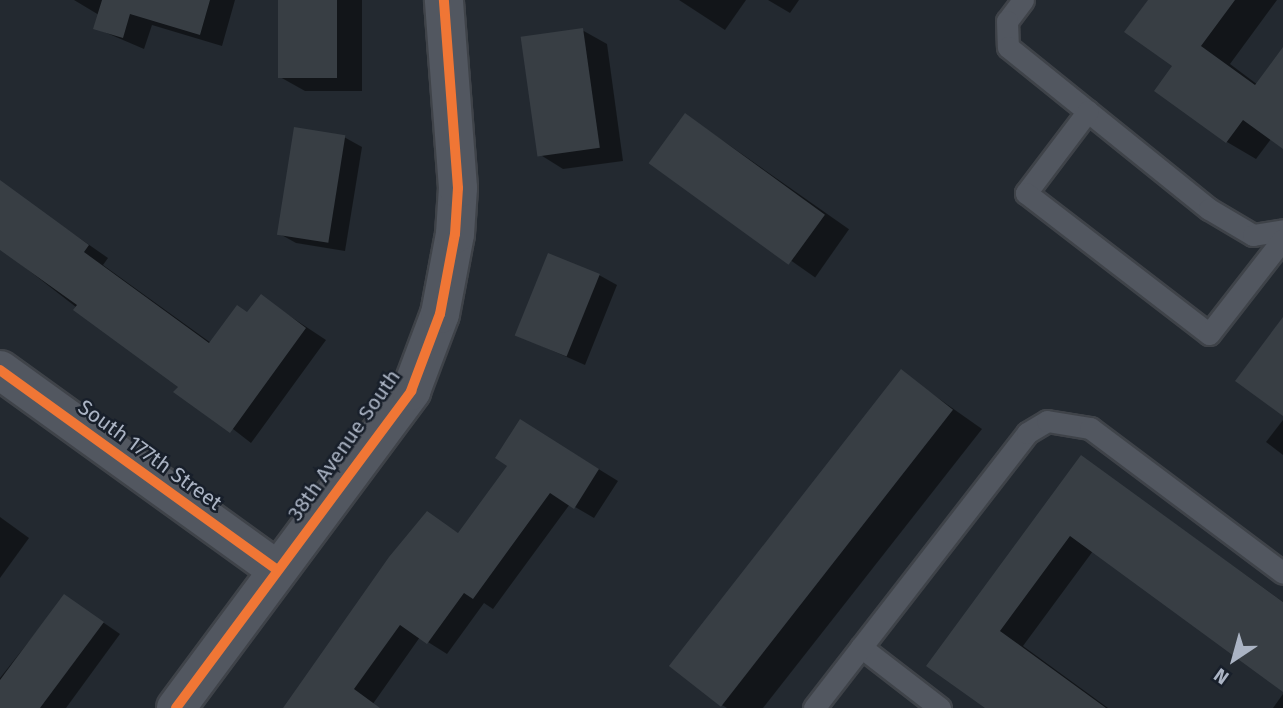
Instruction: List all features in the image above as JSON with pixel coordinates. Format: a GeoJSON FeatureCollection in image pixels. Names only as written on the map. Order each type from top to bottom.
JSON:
{"type":"FeatureCollection","features":[{"type":"Feature","properties":{"kind":"street","name":"38th Avenue South"},"geometry":{"type":"LineString","coordinates":[[176,708],[411,391],[440,314],[455,234],[458,188],[444,0]]}},
{"type":"Feature","properties":{"kind":"street","name":"South 177th Street"},"geometry":{"type":"LineString","coordinates":[[0,370],[277,570]]}},
{"type":"Feature","properties":{"kind":"lane"},"geometry":{"type":"LineString","coordinates":[[1023,0],[1007,21],[1007,47],[1209,209],[1253,234],[1283,230]]}},
{"type":"Feature","properties":{"kind":"lane"},"geometry":{"type":"LineString","coordinates":[[1088,111],[1026,193],[1209,334],[1283,239]]}},
{"type":"Feature","properties":{"kind":"lane"},"geometry":{"type":"LineString","coordinates":[[814,708],[1027,433],[1046,421],[1090,428],[1283,573]]}},
{"type":"Feature","properties":{"kind":"lane"},"geometry":{"type":"LineString","coordinates":[[861,647],[940,708]]}},
{"type":"Feature","properties":{"kind":"building"},"geometry":{"type":"Polygon","coordinates":[[[102,0],[210,0],[200,35],[130,14],[123,38],[93,29],[102,0]]]}},
{"type":"Feature","properties":{"kind":"building"},"geometry":{"type":"Polygon","coordinates":[[[278,0],[337,0],[337,78],[278,78],[278,0]]]}},
{"type":"Feature","properties":{"kind":"building"},"geometry":{"type":"Polygon","coordinates":[[[1148,0],[1235,0],[1201,46],[1255,85],[1283,47],[1283,149],[1243,120],[1226,143],[1154,91],[1172,66],[1124,32],[1148,0]]]}},
{"type":"Feature","properties":{"kind":"building"},"geometry":{"type":"Polygon","coordinates":[[[583,28],[600,148],[537,157],[521,37],[583,28]]]}},
{"type":"Feature","properties":{"kind":"building"},"geometry":{"type":"Polygon","coordinates":[[[685,113],[825,215],[789,265],[649,163],[685,113]]]}},
{"type":"Feature","properties":{"kind":"building"},"geometry":{"type":"Polygon","coordinates":[[[294,127],[345,135],[328,243],[277,235],[294,127]]]}},
{"type":"Feature","properties":{"kind":"building"},"geometry":{"type":"Polygon","coordinates":[[[0,180],[89,245],[84,252],[209,343],[237,305],[247,312],[261,294],[306,328],[230,433],[173,392],[178,387],[73,310],[77,305],[0,250],[0,180]]]}},
{"type":"Feature","properties":{"kind":"building"},"geometry":{"type":"Polygon","coordinates":[[[548,253],[600,274],[567,356],[515,336],[548,253]]]}},
{"type":"Feature","properties":{"kind":"building"},"geometry":{"type":"Polygon","coordinates":[[[1283,317],[1283,416],[1235,381],[1283,317]]]}},
{"type":"Feature","properties":{"kind":"building"},"geometry":{"type":"Polygon","coordinates":[[[901,369],[953,410],[721,707],[669,666],[901,369]]]}},
{"type":"Feature","properties":{"kind":"building"},"geometry":{"type":"Polygon","coordinates":[[[520,419],[599,469],[574,509],[550,493],[473,599],[464,593],[427,644],[400,625],[354,689],[380,708],[283,708],[389,557],[427,511],[458,533],[507,466],[495,458],[520,419]]]}},
{"type":"Feature","properties":{"kind":"building"},"geometry":{"type":"Polygon","coordinates":[[[1081,455],[1283,602],[1283,692],[1070,536],[1000,631],[1106,708],[985,708],[926,666],[1081,455]]]}},
{"type":"Feature","properties":{"kind":"building"},"geometry":{"type":"Polygon","coordinates":[[[64,594],[104,622],[40,708],[0,708],[0,680],[64,594]]]}},
{"type":"Feature","properties":{"kind":"cycle path"},"geometry":{"type":"LineString","coordinates":[[176,708],[411,391],[440,314],[455,234],[458,188],[444,0]]}},
{"type":"Feature","properties":{"kind":"cycle path"},"geometry":{"type":"LineString","coordinates":[[0,370],[277,570]]}}]}
